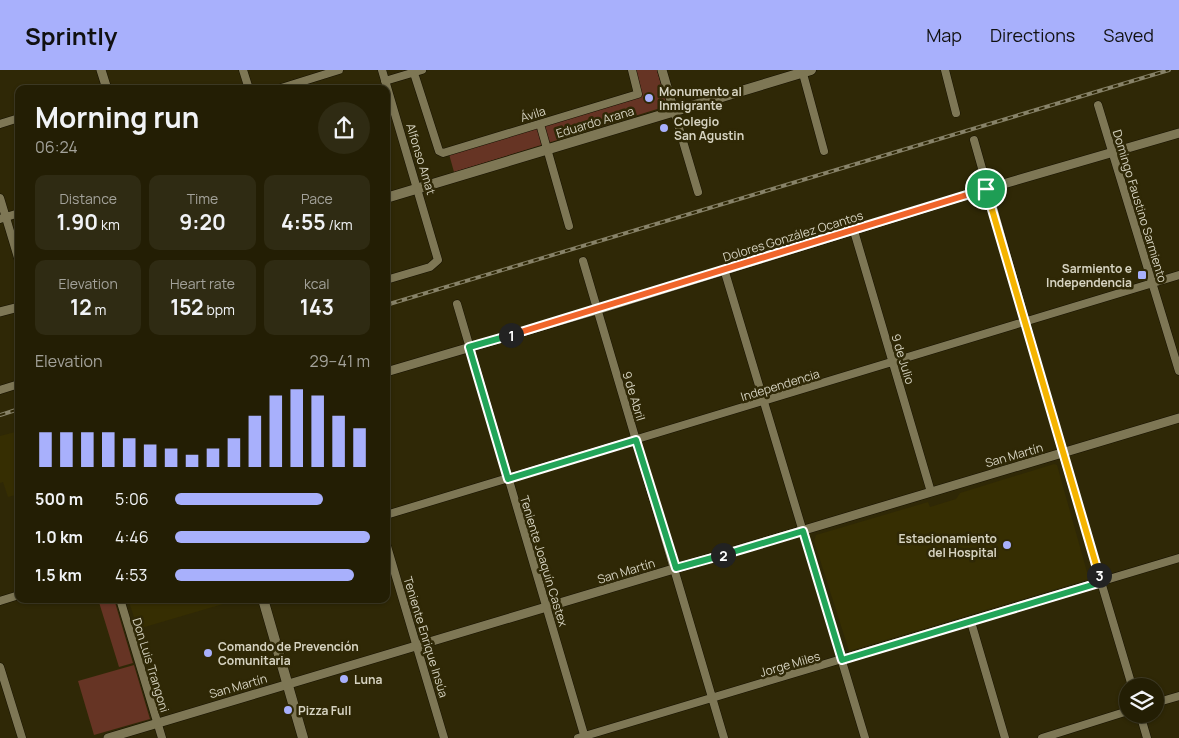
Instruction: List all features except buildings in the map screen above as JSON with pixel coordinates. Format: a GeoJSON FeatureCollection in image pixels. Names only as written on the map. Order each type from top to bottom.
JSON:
{"type":"FeatureCollection","features":[{"type":"Feature","properties":{"kind":"main road","name":"Eduardo Arana"},"geometry":{"type":"LineString","coordinates":[[390,197],[805,71]]}},
{"type":"Feature","properties":{"kind":"main road"},"geometry":{"type":"LineString","coordinates":[[264,603],[303,738]]}},
{"type":"Feature","properties":{"kind":"street"},"geometry":{"type":"LineString","coordinates":[[101,70],[106,85]]}},
{"type":"Feature","properties":{"kind":"street"},"geometry":{"type":"LineString","coordinates":[[244,70],[248,85]]}},
{"type":"Feature","properties":{"kind":"street"},"geometry":{"type":"LineString","coordinates":[[291,85],[339,70]]}},
{"type":"Feature","properties":{"kind":"street","name":"Alfonso Amat"},"geometry":{"type":"LineString","coordinates":[[382,70],[387,85]]}},
{"type":"Feature","properties":{"kind":"street"},"geometry":{"type":"LineString","coordinates":[[386,81],[422,70]]}},
{"type":"Feature","properties":{"kind":"street","name":"Ávila"},"geometry":{"type":"LineString","coordinates":[[414,71],[438,151],[447,152],[635,95],[638,92],[632,70]]}},
{"type":"Feature","properties":{"kind":"street"},"geometry":{"type":"LineString","coordinates":[[662,70],[698,192]]}},
{"type":"Feature","properties":{"kind":"street"},"geometry":{"type":"LineString","coordinates":[[945,70],[956,113]]}},
{"type":"Feature","properties":{"kind":"street"},"geometry":{"type":"LineString","coordinates":[[805,71],[824,151]]}},
{"type":"Feature","properties":{"kind":"street","name":"Alfonso Amat"},"geometry":{"type":"LineString","coordinates":[[390,95],[438,254],[438,260],[434,265],[390,279]]}},
{"type":"Feature","properties":{"kind":"street","name":"Domingo Faustino Sarmiento"},"geometry":{"type":"LineString","coordinates":[[1098,105],[1179,371]]}},
{"type":"Feature","properties":{"kind":"street"},"geometry":{"type":"LineString","coordinates":[[0,124],[15,119]]}},
{"type":"Feature","properties":{"kind":"street"},"geometry":{"type":"LineString","coordinates":[[540,124],[569,226]]}},
{"type":"Feature","properties":{"kind":"street","name":"Dolores González Ocantos"},"geometry":{"type":"LineString","coordinates":[[390,371],[597,310],[986,189],[1179,133]]}},
{"type":"Feature","properties":{"kind":"street"},"geometry":{"type":"LineString","coordinates":[[974,140],[986,189],[1062,454],[1130,678]]}},
{"type":"Feature","properties":{"kind":"street"},"geometry":{"type":"LineString","coordinates":[[0,198],[3,218],[15,250]]}},
{"type":"Feature","properties":{"kind":"street"},"geometry":{"type":"LineString","coordinates":[[3,218],[15,214]]}},
{"type":"Feature","properties":{"kind":"street","name":"9 de Julio"},"geometry":{"type":"LineString","coordinates":[[854,231],[931,492]]}},
{"type":"Feature","properties":{"kind":"street","name":"9 de Abril"},"geometry":{"type":"LineString","coordinates":[[583,261],[676,568],[724,738]]}},
{"type":"Feature","properties":{"kind":"street"},"geometry":{"type":"LineString","coordinates":[[724,270],[865,738]]}},
{"type":"Feature","properties":{"kind":"street","name":"Independencia"},"geometry":{"type":"LineString","coordinates":[[390,515],[1179,274]]}},
{"type":"Feature","properties":{"kind":"street","name":"Teniente Joaquín Castex"},"geometry":{"type":"LineString","coordinates":[[457,304],[583,737]]}},
{"type":"Feature","properties":{"kind":"street"},"geometry":{"type":"LineString","coordinates":[[0,312],[15,308]]}},
{"type":"Feature","properties":{"kind":"street"},"geometry":{"type":"LineString","coordinates":[[0,390],[15,385]]}},
{"type":"Feature","properties":{"kind":"street","name":"San Martín"},"geometry":{"type":"LineString","coordinates":[[108,738],[1179,418]]}},
{"type":"Feature","properties":{"kind":"street","name":"Teniente Enrique Insúa"},"geometry":{"type":"LineString","coordinates":[[390,556],[444,738]]}},
{"type":"Feature","properties":{"kind":"street","name":"Jorge Miles"},"geometry":{"type":"LineString","coordinates":[[583,737],[972,622],[1179,558]]}},
{"type":"Feature","properties":{"kind":"street"},"geometry":{"type":"LineString","coordinates":[[0,601],[15,596]]}},
{"type":"Feature","properties":{"kind":"street","name":"Don Luis Trangoni"},"geometry":{"type":"LineString","coordinates":[[121,603],[162,738]]}},
{"type":"Feature","properties":{"kind":"street"},"geometry":{"type":"LineString","coordinates":[[972,622],[1005,738]]}},
{"type":"Feature","properties":{"kind":"street"},"geometry":{"type":"LineString","coordinates":[[0,666],[22,738]]}},
{"type":"Feature","properties":{"kind":"street"},"geometry":{"type":"LineString","coordinates":[[1164,700],[1179,696]]}},
{"type":"Feature","properties":{"kind":"street"},"geometry":{"type":"LineString","coordinates":[[1042,738],[1119,714]]}},
{"type":"Feature","properties":{"kind":"street"},"geometry":{"type":"LineString","coordinates":[[1143,723],[1147,738]]}},
{"type":"Feature","properties":{"kind":"shaded area"},"geometry":{"type":"Polygon","coordinates":[[[635,70],[657,70],[667,106],[454,172],[449,154],[642,95],[635,70]]]}},
{"type":"Feature","properties":{"kind":"shaded area"},"geometry":{"type":"Polygon","coordinates":[[[15,432],[15,495],[8,497],[3,482],[0,483],[0,436],[15,432]]]}},
{"type":"Feature","properties":{"kind":"shaded area"},"geometry":{"type":"Polygon","coordinates":[[[1054,464],[1057,465],[1089,579],[849,651],[814,541],[816,535],[928,502],[930,507],[956,499],[960,493],[1054,464]]]}},
{"type":"Feature","properties":{"kind":"shaded area"},"geometry":{"type":"Polygon","coordinates":[[[99,603],[115,603],[133,663],[119,667],[99,603]]]}},
{"type":"Feature","properties":{"kind":"shaded area"},"geometry":{"type":"Polygon","coordinates":[[[129,603],[226,603],[138,629],[129,603]]]}},
{"type":"Feature","properties":{"kind":"shaded area"},"geometry":{"type":"Polygon","coordinates":[[[134,665],[150,719],[94,735],[78,681],[134,665]]]}},
{"type":"Feature","properties":{"kind":"railway"},"geometry":{"type":"LineString","coordinates":[[390,304],[1169,70]]}},
{"type":"Feature","properties":{"kind":"railway"},"geometry":{"type":"LineString","coordinates":[[0,415],[15,410]]}},
{"type":"Feature","properties":{"kind":"place","name":"Monumento al Inmigrante"},"geometry":{"type":"Point","coordinates":[649,98]}},
{"type":"Feature","properties":{"kind":"place","name":"Colegio San Agustin"},"geometry":{"type":"Point","coordinates":[664,128]}},
{"type":"Feature","properties":{"kind":"place","name":"Sarmiento e Independencia"},"geometry":{"type":"Point","coordinates":[1142,275]}},
{"type":"Feature","properties":{"kind":"place","name":"Estacionamiento del Hospital"},"geometry":{"type":"Point","coordinates":[1007,545]}},
{"type":"Feature","properties":{"kind":"place","name":"Comando de Prevención Comunitaria"},"geometry":{"type":"Point","coordinates":[208,653]}},
{"type":"Feature","properties":{"kind":"place","name":"Luna"},"geometry":{"type":"Point","coordinates":[344,679]}},
{"type":"Feature","properties":{"kind":"place","name":"Pizza Full"},"geometry":{"type":"Point","coordinates":[288,710]}},
{"type":"Feature","properties":{"kind":"route"},"geometry":{"type":"LineString","coordinates":[[986,189],[1090,548],[1102,582],[842,660],[803,531],[676,568],[636,440],[508,479],[469,347],[597,310],[720,270],[854,231],[986,189]]}}]}
